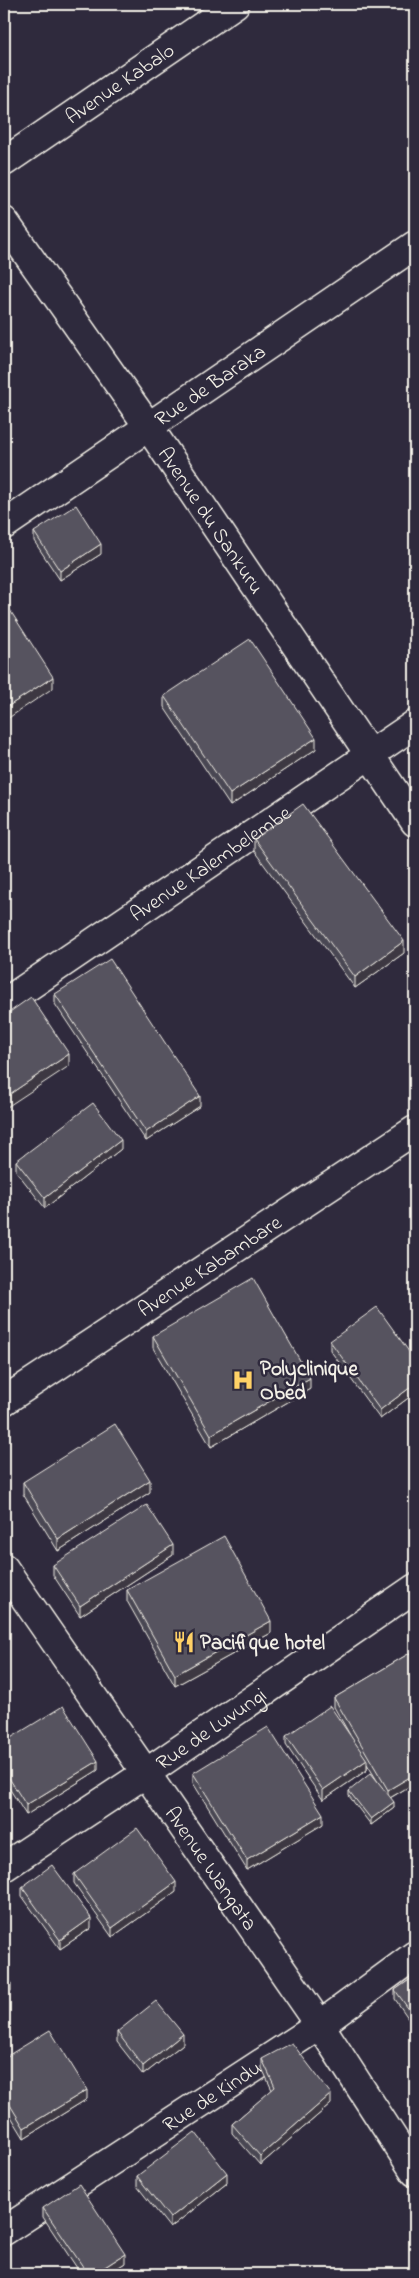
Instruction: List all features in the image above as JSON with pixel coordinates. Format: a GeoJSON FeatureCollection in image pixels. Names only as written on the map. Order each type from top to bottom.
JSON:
{"type":"FeatureCollection","features":[{"type":"Feature","properties":{"kind":"street","name":"Avenue Kabalo"},"geometry":{"type":"LineString","coordinates":[[4,162],[235,4]]}},
{"type":"Feature","properties":{"kind":"street","name":"Avenue du Sankuru"},"geometry":{"type":"LineString","coordinates":[[4,221],[148,426],[371,754],[415,822]]}},
{"type":"Feature","properties":{"kind":"street","name":"Rue de Baraka"},"geometry":{"type":"LineString","coordinates":[[4,525],[415,245]]}},
{"type":"Feature","properties":{"kind":"street","name":"Avenue Kalembelembe"},"geometry":{"type":"LineString","coordinates":[[4,1003],[415,724]]}},
{"type":"Feature","properties":{"kind":"street","name":"Avenue Kabambare"},"geometry":{"type":"LineString","coordinates":[[4,1401],[415,1130]]}},
{"type":"Feature","properties":{"kind":"street","name":"Avenue Wangata"},"geometry":{"type":"LineString","coordinates":[[4,1568],[320,2026],[415,2172]]}},
{"type":"Feature","properties":{"kind":"street","name":"Rue de Luvungi"},"geometry":{"type":"LineString","coordinates":[[4,1867],[146,1774],[415,1588]]}},
{"type":"Feature","properties":{"kind":"street","name":"Rue de Kindu"},"geometry":{"type":"LineString","coordinates":[[4,2231],[320,2026],[415,1955]]}},
{"type":"Feature","properties":{"kind":"building"},"geometry":{"type":"Polygon","coordinates":[[[76,505],[101,544],[60,571],[34,532],[76,505]]]}},
{"type":"Feature","properties":{"kind":"building"},"geometry":{"type":"Polygon","coordinates":[[[4,601],[53,677],[4,709],[4,601]]]}},
{"type":"Feature","properties":{"kind":"building"},"geometry":{"type":"Polygon","coordinates":[[[250,639],[316,738],[230,794],[164,696],[250,639]]]}},
{"type":"Feature","properties":{"kind":"building"},"geometry":{"type":"Polygon","coordinates":[[[303,804],[404,941],[355,977],[254,839],[303,804]]]}},
{"type":"Feature","properties":{"kind":"building"},"geometry":{"type":"Polygon","coordinates":[[[110,959],[200,1096],[146,1132],[55,994],[110,959]]]}},
{"type":"Feature","properties":{"kind":"building"},"geometry":{"type":"Polygon","coordinates":[[[31,997],[69,1054],[4,1098],[4,1016],[31,997]]]}},
{"type":"Feature","properties":{"kind":"building"},"geometry":{"type":"Polygon","coordinates":[[[93,1103],[121,1140],[45,1198],[16,1161],[93,1103]]]}},
{"type":"Feature","properties":{"kind":"building"},"geometry":{"type":"Polygon","coordinates":[[[253,1278],[310,1378],[211,1435],[153,1336],[253,1278]]]}},
{"type":"Feature","properties":{"kind":"building"},"geometry":{"type":"Polygon","coordinates":[[[377,1307],[415,1360],[415,1384],[380,1410],[330,1341],[377,1307]]]}},
{"type":"Feature","properties":{"kind":"building"},"geometry":{"type":"Polygon","coordinates":[[[115,1424],[150,1480],[58,1539],[23,1482],[115,1424]]]}},
{"type":"Feature","properties":{"kind":"building"},"geometry":{"type":"Polygon","coordinates":[[[147,1505],[173,1545],[80,1606],[53,1565],[147,1505]]]}},
{"type":"Feature","properties":{"kind":"building"},"geometry":{"type":"Polygon","coordinates":[[[224,1536],[271,1621],[175,1675],[127,1590],[224,1536]]]}},
{"type":"Feature","properties":{"kind":"building"},"geometry":{"type":"Polygon","coordinates":[[[415,1650],[415,1774],[388,1790],[334,1698],[415,1650]]]}},
{"type":"Feature","properties":{"kind":"building"},"geometry":{"type":"Polygon","coordinates":[[[63,1706],[98,1761],[26,1805],[4,1770],[4,1742],[63,1706]]]}},
{"type":"Feature","properties":{"kind":"building"},"geometry":{"type":"Polygon","coordinates":[[[330,1706],[367,1760],[323,1790],[286,1736],[330,1706]]]}},
{"type":"Feature","properties":{"kind":"building"},"geometry":{"type":"Polygon","coordinates":[[[268,1727],[323,1814],[247,1860],[193,1773],[268,1727]]]}},
{"type":"Feature","properties":{"kind":"building"},"geometry":{"type":"Polygon","coordinates":[[[371,1773],[394,1802],[371,1819],[349,1791],[371,1773]]]}},
{"type":"Feature","properties":{"kind":"building"},"geometry":{"type":"Polygon","coordinates":[[[137,1828],[176,1882],[112,1928],[74,1874],[137,1828]]]}},
{"type":"Feature","properties":{"kind":"building"},"geometry":{"type":"Polygon","coordinates":[[[52,1865],[91,1918],[60,1940],[22,1887],[52,1865]]]}},
{"type":"Feature","properties":{"kind":"building"},"geometry":{"type":"Polygon","coordinates":[[[4,1973],[11,1982],[4,1987],[4,1973]]]}},
{"type":"Feature","properties":{"kind":"building"},"geometry":{"type":"Polygon","coordinates":[[[415,1976],[415,2018],[395,1990],[415,1976]]]}},
{"type":"Feature","properties":{"kind":"building"},"geometry":{"type":"Polygon","coordinates":[[[156,2001],[183,2034],[143,2066],[117,2032],[156,2001]]]}},
{"type":"Feature","properties":{"kind":"building"},"geometry":{"type":"Polygon","coordinates":[[[50,2030],[87,2090],[24,2128],[4,2095],[4,2058],[50,2030]]]}},
{"type":"Feature","properties":{"kind":"building"},"geometry":{"type":"Polygon","coordinates":[[[292,2043],[331,2094],[260,2156],[232,2124],[275,2087],[262,2059],[292,2043]]]}},
{"type":"Feature","properties":{"kind":"building"},"geometry":{"type":"Polygon","coordinates":[[[195,2132],[227,2173],[170,2218],[137,2176],[195,2132]]]}},
{"type":"Feature","properties":{"kind":"building"},"geometry":{"type":"Polygon","coordinates":[[[79,2184],[125,2254],[94,2274],[88,2274],[43,2208],[79,2184]]]}},
{"type":"Feature","properties":{"kind":"place","name":"Polyclinique Obed"},"geometry":{"type":"Point","coordinates":[243,1380]}},
{"type":"Feature","properties":{"kind":"place","name":"Pacifique hotel"},"geometry":{"type":"Point","coordinates":[184,1642]}}]}
